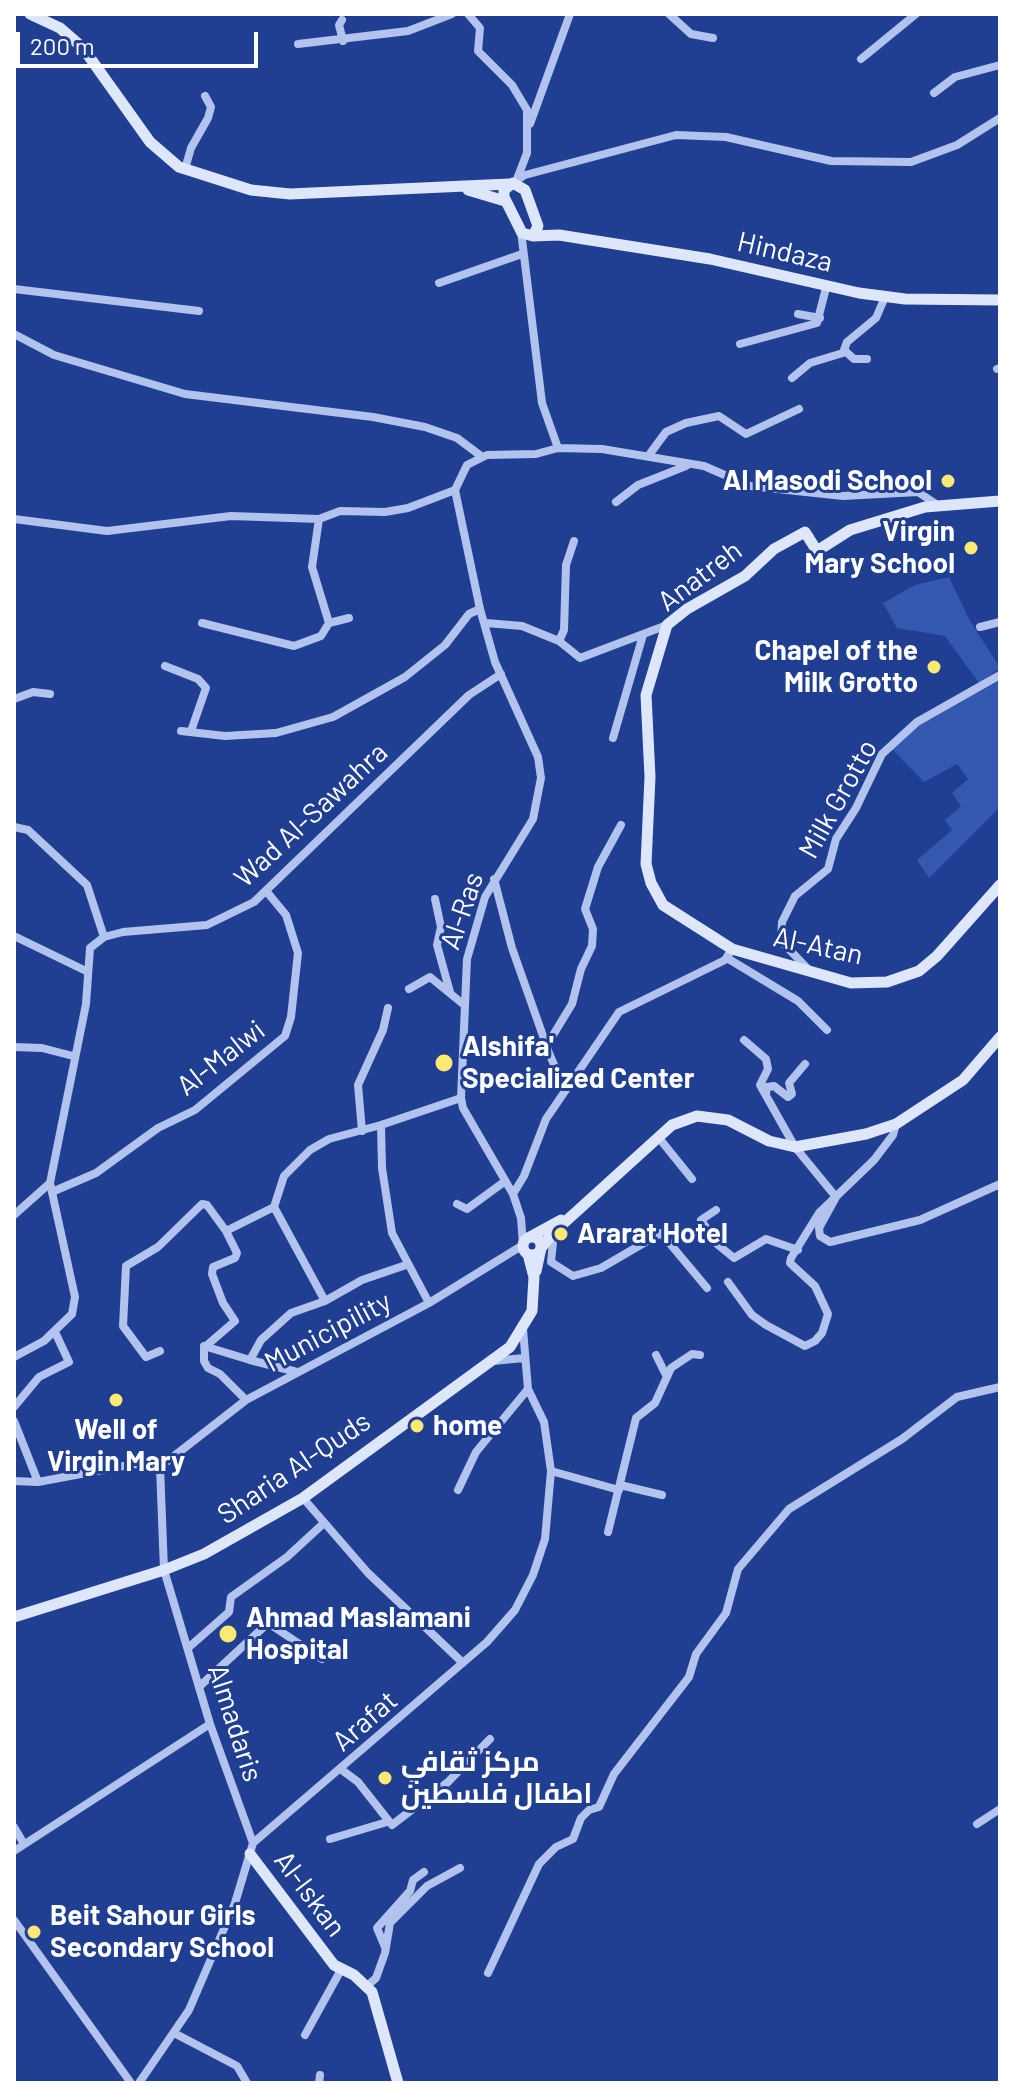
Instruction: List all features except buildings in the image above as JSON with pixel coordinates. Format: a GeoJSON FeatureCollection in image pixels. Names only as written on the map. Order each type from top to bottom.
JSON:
{"type":"FeatureCollection","features":[{"type":"Feature","properties":{"kind":"street"},"geometry":{"type":"LineString","coordinates":[[30,14],[60,28],[83,48],[150,142],[170,162],[251,190],[290,194],[464,189],[509,183],[609,151],[694,135],[726,137],[831,161],[901,163],[957,145],[1000,118]]}},
{"type":"Feature","properties":{"kind":"street"},"geometry":{"type":"LineString","coordinates":[[298,44],[408,31],[452,14]]}},
{"type":"Feature","properties":{"kind":"street"},"geometry":{"type":"LineString","coordinates":[[468,14],[480,28],[478,51],[512,85],[527,110],[527,153],[537,175]]}},
{"type":"Feature","properties":{"kind":"street"},"geometry":{"type":"LineString","coordinates":[[528,128],[570,14]]}},
{"type":"Feature","properties":{"kind":"street"},"geometry":{"type":"LineString","coordinates":[[669,14],[691,34],[713,38]]}},
{"type":"Feature","properties":{"kind":"street"},"geometry":{"type":"LineString","coordinates":[[861,59],[916,14]]}},
{"type":"Feature","properties":{"kind":"street"},"geometry":{"type":"LineString","coordinates":[[342,20],[339,25],[343,41]]}},
{"type":"Feature","properties":{"kind":"street"},"geometry":{"type":"LineString","coordinates":[[934,93],[955,77],[1000,65]]}},
{"type":"Feature","properties":{"kind":"street"},"geometry":{"type":"LineString","coordinates":[[185,169],[191,148],[208,118],[211,107],[205,96]]}},
{"type":"Feature","properties":{"kind":"street"},"geometry":{"type":"LineString","coordinates":[[527,153],[504,190],[506,202],[524,231],[522,251],[542,403],[558,448]]}},
{"type":"Feature","properties":{"kind":"street"},"geometry":{"type":"LineString","coordinates":[[526,193],[537,175]]}},
{"type":"Feature","properties":{"kind":"street"},"geometry":{"type":"LineString","coordinates":[[509,183],[520,184],[536,221],[538,229],[524,231]]}},
{"type":"Feature","properties":{"kind":"street"},"geometry":{"type":"LineString","coordinates":[[464,189],[506,202]]}},
{"type":"Feature","properties":{"kind":"street","name":"Hindaza"},"geometry":{"type":"LineString","coordinates":[[536,221],[559,235]]}},
{"type":"Feature","properties":{"kind":"street","name":"Hindaza"},"geometry":{"type":"LineString","coordinates":[[524,231],[710,259],[826,288],[885,297],[1000,300]]}},
{"type":"Feature","properties":{"kind":"street"},"geometry":{"type":"LineString","coordinates":[[439,283],[522,251]]}},
{"type":"Feature","properties":{"kind":"street"},"geometry":{"type":"LineString","coordinates":[[740,344],[810,326],[820,318],[826,288]]}},
{"type":"Feature","properties":{"kind":"street"},"geometry":{"type":"LineString","coordinates":[[14,289],[199,311]]}},
{"type":"Feature","properties":{"kind":"street"},"geometry":{"type":"LineString","coordinates":[[846,352],[847,342],[876,318],[885,297]]}},
{"type":"Feature","properties":{"kind":"street"},"geometry":{"type":"LineString","coordinates":[[798,314],[820,318]]}},
{"type":"Feature","properties":{"kind":"street"},"geometry":{"type":"LineString","coordinates":[[14,334],[54,355],[185,394],[373,417],[425,427],[457,438],[481,456]]}},
{"type":"Feature","properties":{"kind":"street"},"geometry":{"type":"LineString","coordinates":[[846,352],[854,359],[867,359]]}},
{"type":"Feature","properties":{"kind":"street"},"geometry":{"type":"LineString","coordinates":[[792,378],[810,363],[846,352]]}},
{"type":"Feature","properties":{"kind":"street"},"geometry":{"type":"LineString","coordinates":[[649,455],[666,432],[686,423],[719,416],[746,434],[799,409]]}},
{"type":"Feature","properties":{"kind":"street"},"geometry":{"type":"LineString","coordinates":[[14,519],[107,531],[231,516],[319,519],[340,511],[385,512],[456,494],[467,465],[481,456],[536,454],[558,448],[649,455],[687,466],[711,468],[750,486],[843,496],[911,491],[924,493],[936,504]]}},
{"type":"Feature","properties":{"kind":"street"},"geometry":{"type":"LineString","coordinates":[[616,502],[638,485],[687,466]]}},
{"type":"Feature","properties":{"kind":"street","name":"Al-Ras"},"geometry":{"type":"LineString","coordinates":[[456,494],[480,609],[501,674],[532,738],[541,778],[533,819],[485,897],[467,959],[461,1098],[463,1108],[513,1194],[532,1243]]}},
{"type":"Feature","properties":{"kind":"street","name":"Anatreh"},"geometry":{"type":"LineString","coordinates":[[730,953],[663,905],[651,883],[646,864],[650,777],[646,695],[667,625],[687,609],[745,576],[774,549],[805,532],[817,551],[850,530],[936,504],[1000,501]]}},
{"type":"Feature","properties":{"kind":"street"},"geometry":{"type":"LineString","coordinates":[[319,519],[312,567],[329,623]]}},
{"type":"Feature","properties":{"kind":"street"},"geometry":{"type":"LineString","coordinates":[[559,641],[564,630],[566,565],[574,541]]}},
{"type":"Feature","properties":{"kind":"street"},"geometry":{"type":"LineString","coordinates":[[165,666],[198,679],[206,688],[186,731],[225,736],[276,733],[333,717],[405,677],[445,645],[469,614],[480,609]]}},
{"type":"Feature","properties":{"kind":"street"},"geometry":{"type":"LineString","coordinates":[[202,623],[294,646],[321,636],[329,623],[349,618]]}},
{"type":"Feature","properties":{"kind":"street"},"geometry":{"type":"LineString","coordinates":[[980,627],[1000,622]]}},
{"type":"Feature","properties":{"kind":"street"},"geometry":{"type":"LineString","coordinates":[[486,623],[522,626],[559,641],[580,658],[667,625]]}},
{"type":"Feature","properties":{"kind":"street"},"geometry":{"type":"LineString","coordinates":[[613,738],[629,673],[643,635]]}},
{"type":"Feature","properties":{"kind":"street","name":"Wad Al-Sawahra"},"geometry":{"type":"LineString","coordinates":[[104,937],[207,925],[239,912],[267,892],[469,695],[501,674]]}},
{"type":"Feature","properties":{"kind":"street","name":"Milk Grotto"},"geometry":{"type":"LineString","coordinates":[[812,974],[784,945],[780,935],[782,922],[795,896],[828,869],[836,839],[856,808],[882,754],[917,722],[1000,675]]}},
{"type":"Feature","properties":{"kind":"street"},"geometry":{"type":"LineString","coordinates":[[14,699],[33,692],[50,694]]}},
{"type":"Feature","properties":{"kind":"street"},"geometry":{"type":"LineString","coordinates":[[547,1045],[572,1004],[581,969],[592,946],[593,929],[585,909],[598,867],[621,825]]}},
{"type":"Feature","properties":{"kind":"street"},"geometry":{"type":"LineString","coordinates":[[14,827],[28,830],[87,885],[104,937],[90,948],[86,1004],[73,1056],[51,1187],[75,1297],[72,1314],[44,1341],[14,1357]]}},
{"type":"Feature","properties":{"kind":"street"},"geometry":{"type":"LineString","coordinates":[[494,878],[512,948],[561,1081],[568,1088]]}},
{"type":"Feature","properties":{"kind":"street","name":"Al-Atan"},"geometry":{"type":"LineString","coordinates":[[730,953],[851,983],[887,982],[919,971],[937,956],[1000,885]]}},
{"type":"Feature","properties":{"kind":"street","name":"Al-Malwi"},"geometry":{"type":"LineString","coordinates":[[14,1215],[51,1187],[96,1173],[158,1128],[195,1110],[285,1036],[291,1017],[298,953],[286,915],[267,892]]}},
{"type":"Feature","properties":{"kind":"street"},"geometry":{"type":"LineString","coordinates":[[435,899],[441,927],[437,945],[450,992]]}},
{"type":"Feature","properties":{"kind":"street"},"geometry":{"type":"LineString","coordinates":[[14,936],[86,971]]}},
{"type":"Feature","properties":{"kind":"street"},"geometry":{"type":"LineString","coordinates":[[513,1194],[546,1119],[623,1008],[730,953],[798,1001],[827,1030]]}},
{"type":"Feature","properties":{"kind":"street"},"geometry":{"type":"LineString","coordinates":[[409,989],[425,977],[463,1004]]}},
{"type":"Feature","properties":{"kind":"street"},"geometry":{"type":"LineString","coordinates":[[362,1131],[358,1085],[383,1030],[388,1008]]}},
{"type":"Feature","properties":{"kind":"street"},"geometry":{"type":"LineString","coordinates":[[532,1243],[554,1232],[672,1125],[697,1116],[728,1120],[769,1141],[795,1147],[866,1134],[896,1124],[963,1080],[1000,1037]]}},
{"type":"Feature","properties":{"kind":"street"},"geometry":{"type":"LineString","coordinates":[[744,1040],[766,1059],[768,1069],[760,1085],[795,1147],[836,1197]]}},
{"type":"Feature","properties":{"kind":"street"},"geometry":{"type":"LineString","coordinates":[[14,1047],[42,1048],[73,1056]]}},
{"type":"Feature","properties":{"kind":"street"},"geometry":{"type":"LineString","coordinates":[[766,1095],[767,1087],[774,1086],[788,1097],[792,1094],[789,1083],[805,1064]]}},
{"type":"Feature","properties":{"kind":"street"},"geometry":{"type":"LineString","coordinates":[[226,1231],[274,1207],[284,1176],[310,1150],[329,1139],[461,1098]]}},
{"type":"Feature","properties":{"kind":"street"},"geometry":{"type":"LineString","coordinates":[[728,1282],[752,1315],[805,1346],[822,1333],[828,1314],[815,1286],[790,1263],[819,1213],[874,1160],[893,1135],[896,1124]]}},
{"type":"Feature","properties":{"kind":"street"},"geometry":{"type":"LineString","coordinates":[[381,1125],[388,1213],[406,1265],[429,1303]]}},
{"type":"Feature","properties":{"kind":"street"},"geometry":{"type":"LineString","coordinates":[[659,1138],[692,1179]]}},
{"type":"Feature","properties":{"kind":"street"},"geometry":{"type":"LineString","coordinates":[[457,1204],[467,1209],[504,1182]]}},
{"type":"Feature","properties":{"kind":"street"},"geometry":{"type":"LineString","coordinates":[[836,1197],[819,1228],[820,1236],[830,1242],[920,1220],[1000,1184]]}},
{"type":"Feature","properties":{"kind":"street"},"geometry":{"type":"LineString","coordinates":[[160,1351],[146,1357],[123,1326],[126,1266],[158,1247],[202,1204],[207,1205],[237,1253],[235,1258],[213,1267],[212,1274],[235,1321],[205,1346],[204,1361],[208,1368],[220,1374],[246,1400]]}},
{"type":"Feature","properties":{"kind":"street"},"geometry":{"type":"LineString","coordinates":[[274,1207],[325,1301]]}},
{"type":"Feature","properties":{"kind":"street"},"geometry":{"type":"LineString","coordinates":[[716,1210],[701,1220],[717,1244],[734,1258],[766,1239],[798,1250]]}},
{"type":"Feature","properties":{"kind":"street"},"geometry":{"type":"LineString","coordinates":[[532,1243],[572,1214]]}},
{"type":"Feature","properties":{"kind":"street","name":"Al-Ras"},"geometry":{"type":"LineString","coordinates":[[521,1218],[532,1243]]}},
{"type":"Feature","properties":{"kind":"street"},"geometry":{"type":"LineString","coordinates":[[554,1232],[551,1262],[573,1276],[601,1268],[661,1233],[707,1288]]}},
{"type":"Feature","properties":{"kind":"street","name":"Sharia Al-Quds"},"geometry":{"type":"LineString","coordinates":[[14,1617],[164,1570],[204,1554],[303,1498],[492,1361],[523,1329],[532,1311],[532,1243]]}},
{"type":"Feature","properties":{"kind":"street","name":"Municipility"},"geometry":{"type":"LineString","coordinates":[[160,1467],[246,1400],[429,1303],[532,1243]]}},
{"type":"Feature","properties":{"kind":"street"},"geometry":{"type":"LineString","coordinates":[[250,1360],[261,1340],[291,1313],[325,1301],[362,1280],[406,1265]]}},
{"type":"Feature","properties":{"kind":"street","name":"Arafat"},"geometry":{"type":"LineString","coordinates":[[252,1849],[463,1663],[515,1610],[533,1575],[545,1539],[551,1471],[544,1422],[528,1389],[523,1329]]}},
{"type":"Feature","properties":{"kind":"street"},"geometry":{"type":"LineString","coordinates":[[14,1407],[39,1377],[69,1362],[55,1332]]}},
{"type":"Feature","properties":{"kind":"street"},"geometry":{"type":"LineString","coordinates":[[205,1346],[297,1372]]}},
{"type":"Feature","properties":{"kind":"street"},"geometry":{"type":"LineString","coordinates":[[656,1355],[666,1375]]}},
{"type":"Feature","properties":{"kind":"street"},"geometry":{"type":"LineString","coordinates":[[608,1532],[636,1418],[655,1403],[666,1375],[681,1359],[700,1355]]}},
{"type":"Feature","properties":{"kind":"street"},"geometry":{"type":"LineString","coordinates":[[492,1361],[524,1358]]}},
{"type":"Feature","properties":{"kind":"street"},"geometry":{"type":"LineString","coordinates":[[488,1973],[539,1864],[556,1847],[573,1839],[581,1818],[589,1810],[599,1807],[614,1774],[689,1677],[696,1654],[726,1613],[738,1569],[789,1509],[902,1439],[957,1397],[1000,1387]]}},
{"type":"Feature","properties":{"kind":"street"},"geometry":{"type":"LineString","coordinates":[[458,1490],[476,1452],[528,1389]]}},
{"type":"Feature","properties":{"kind":"street"},"geometry":{"type":"LineString","coordinates":[[14,1421],[38,1482]]}},
{"type":"Feature","properties":{"kind":"street"},"geometry":{"type":"LineString","coordinates":[[14,1481],[38,1482],[134,1464],[160,1467]]}},
{"type":"Feature","properties":{"kind":"street","name":"Almadaris"},"geometry":{"type":"LineString","coordinates":[[160,1467],[164,1570],[210,1724],[252,1849]]}},
{"type":"Feature","properties":{"kind":"street"},"geometry":{"type":"LineString","coordinates":[[551,1471],[662,1495]]}},
{"type":"Feature","properties":{"kind":"street"},"geometry":{"type":"LineString","coordinates":[[303,1498],[379,1584],[463,1663]]}},
{"type":"Feature","properties":{"kind":"street"},"geometry":{"type":"LineString","coordinates":[[188,1648],[229,1612],[231,1597],[287,1557],[324,1523]]}},
{"type":"Feature","properties":{"kind":"street"},"geometry":{"type":"LineString","coordinates":[[200,1686],[268,1623],[322,1659]]}},
{"type":"Feature","properties":{"kind":"street"},"geometry":{"type":"LineString","coordinates":[[14,1851],[210,1724]]}},
{"type":"Feature","properties":{"kind":"street"},"geometry":{"type":"LineString","coordinates":[[330,1839],[399,1821],[448,1782],[490,1739]]}},
{"type":"Feature","properties":{"kind":"street"},"geometry":{"type":"LineString","coordinates":[[342,1770],[358,1782],[387,1822]]}},
{"type":"Feature","properties":{"kind":"street"},"geometry":{"type":"LineString","coordinates":[[977,1824],[1000,1809]]}},
{"type":"Feature","properties":{"kind":"street"},"geometry":{"type":"LineString","coordinates":[[14,1827],[24,1844]]}},
{"type":"Feature","properties":{"kind":"street"},"geometry":{"type":"LineString","coordinates":[[139,2083],[174,2033],[207,1973],[252,1849]]}},
{"type":"Feature","properties":{"kind":"street","name":"Al-Iskan"},"geometry":{"type":"LineString","coordinates":[[252,1849],[307,1931],[334,1965],[367,1986]]}},
{"type":"Feature","properties":{"kind":"street"},"geometry":{"type":"LineString","coordinates":[[398,2083],[372,1992],[367,1986],[376,1978],[390,1923],[427,1886],[460,1868]]}},
{"type":"Feature","properties":{"kind":"street"},"geometry":{"type":"LineString","coordinates":[[385,1947],[377,1928],[410,1891],[413,1880],[424,1872]]}},
{"type":"Feature","properties":{"kind":"street"},"geometry":{"type":"LineString","coordinates":[[14,1920],[131,2083]]}},
{"type":"Feature","properties":{"kind":"street"},"geometry":{"type":"LineString","coordinates":[[305,2035],[342,1968]]}},
{"type":"Feature","properties":{"kind":"street"},"geometry":{"type":"LineString","coordinates":[[174,2033],[237,2066],[247,2083]]}},
{"type":"Feature","properties":{"kind":"shaded area"},"geometry":{"type":"Polygon","coordinates":[[[949,577],[969,619],[1000,668],[979,683],[945,636],[897,628],[883,603],[915,585],[949,577]]]}},
{"type":"Feature","properties":{"kind":"shaded area"},"geometry":{"type":"Polygon","coordinates":[[[1000,680],[1000,807],[929,878],[917,860],[952,830],[945,820],[961,806],[952,793],[968,779],[957,764],[924,782],[891,748],[917,726],[1000,680]]]}},
{"type":"Feature","properties":{"kind":"place","name":"Al Masodi School"},"geometry":{"type":"Point","coordinates":[948,481]}},
{"type":"Feature","properties":{"kind":"place","name":"Virgin Mary School"},"geometry":{"type":"Point","coordinates":[971,548]}},
{"type":"Feature","properties":{"kind":"place","name":"Chapel of the Milk Grotto"},"geometry":{"type":"Point","coordinates":[934,667]}},
{"type":"Feature","properties":{"kind":"place","name":"Alshifa' Specialized Center"},"geometry":{"type":"Point","coordinates":[444,1063]}},
{"type":"Feature","properties":{"kind":"place","name":"Ararat Hotel"},"geometry":{"type":"Point","coordinates":[561,1234]}},
{"type":"Feature","properties":{"kind":"place","name":"Well of Virgin Mary"},"geometry":{"type":"Point","coordinates":[116,1400]}},
{"type":"Feature","properties":{"kind":"place","name":"home"},"geometry":{"type":"Point","coordinates":[417,1426]}},
{"type":"Feature","properties":{"kind":"place","name":"Ahmad Maslamani Hospital"},"geometry":{"type":"Point","coordinates":[228,1634]}},
{"type":"Feature","properties":{"kind":"place","name":"مركز ثقافي اطفال فلسطين"},"geometry":{"type":"Point","coordinates":[385,1778]}},
{"type":"Feature","properties":{"kind":"place","name":"Beit Sahour Girls Secondary School"},"geometry":{"type":"Point","coordinates":[34,1932]}}]}
